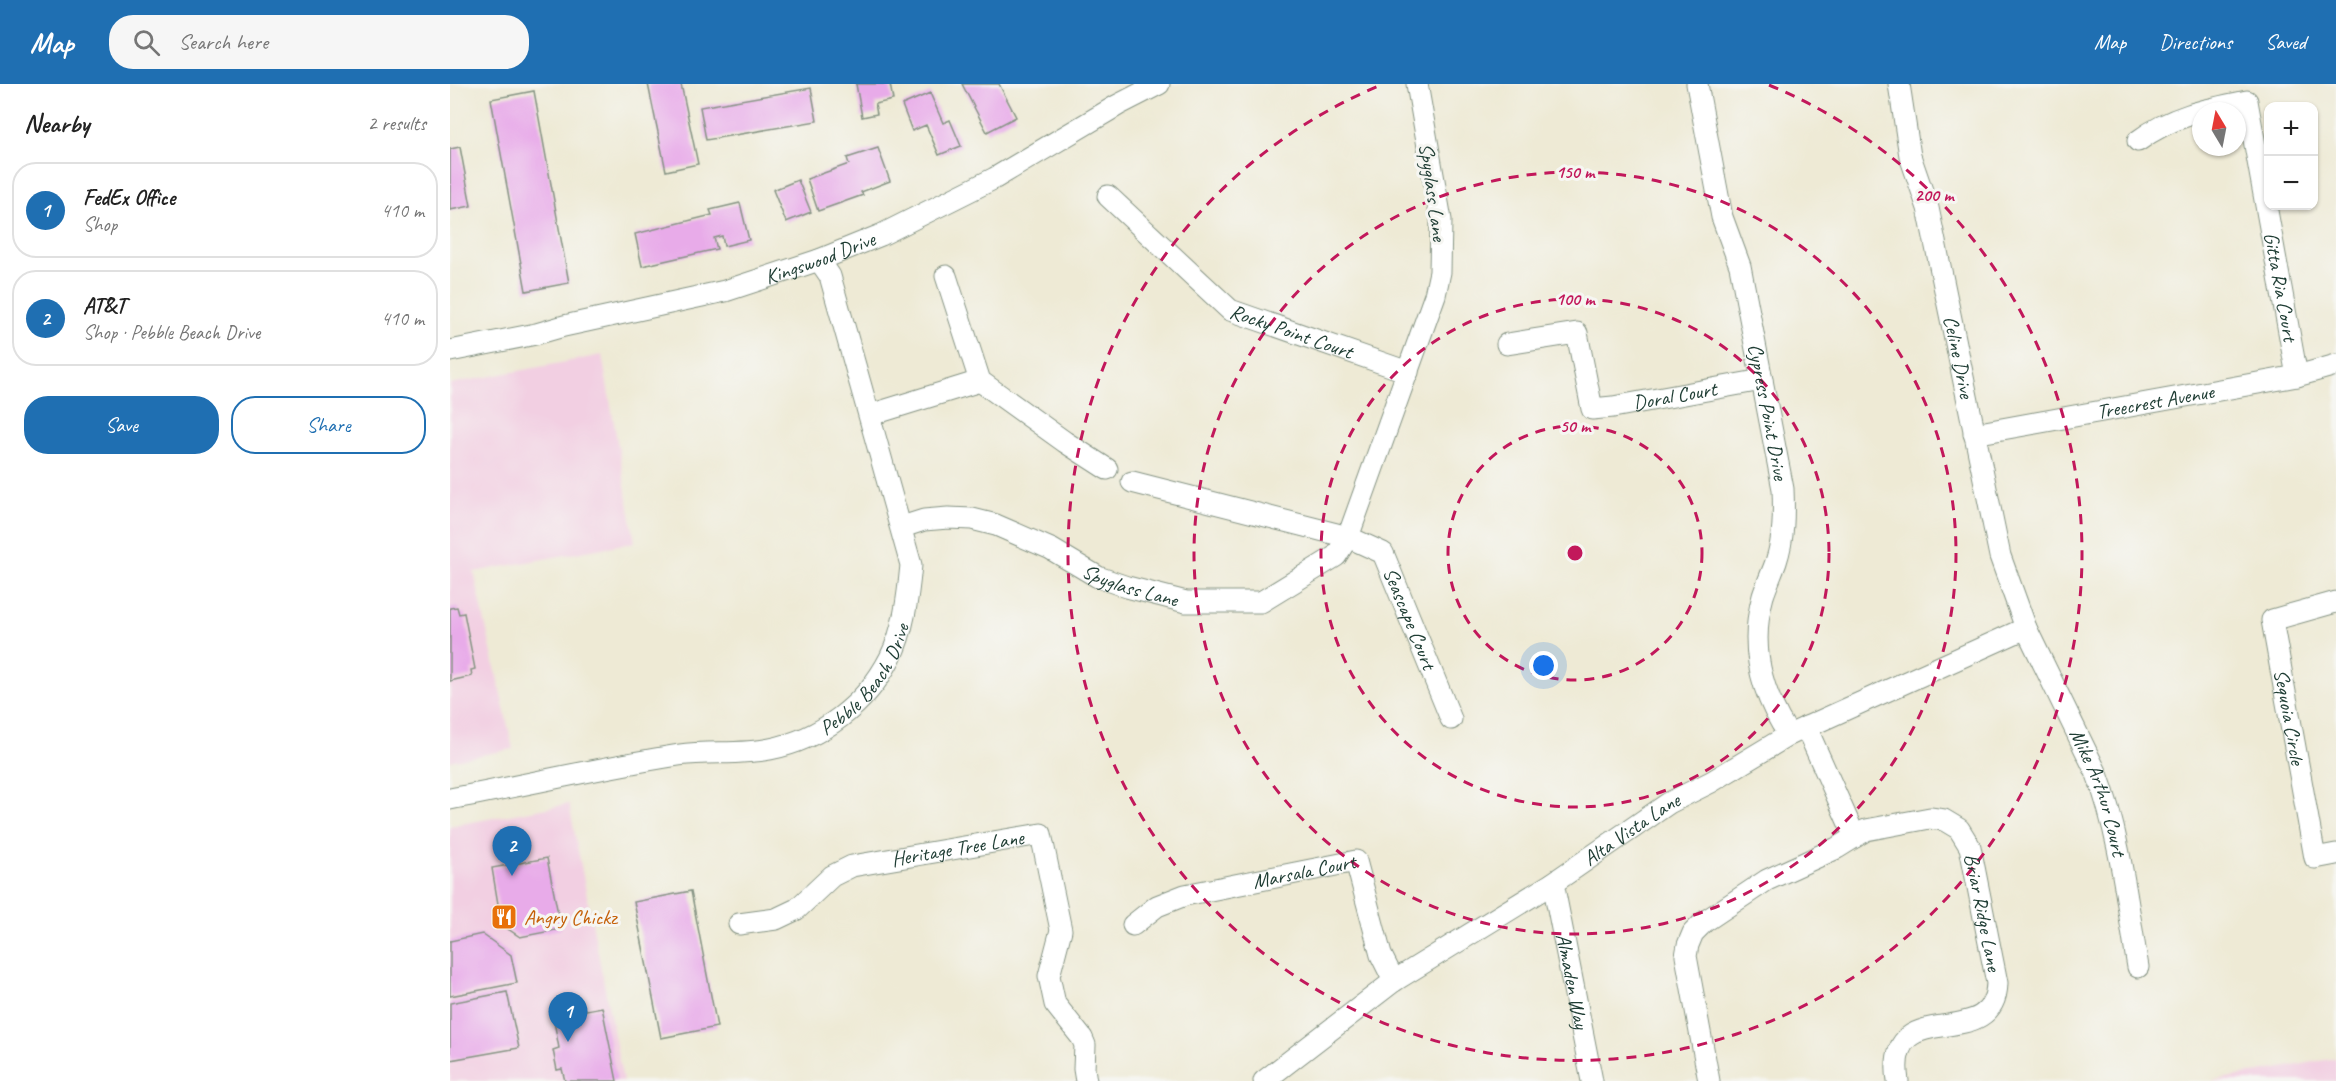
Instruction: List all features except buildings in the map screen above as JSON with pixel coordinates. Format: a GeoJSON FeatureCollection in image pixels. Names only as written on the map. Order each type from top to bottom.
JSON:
{"type":"FeatureCollection","features":[{"type":"Feature","properties":{"kind":"street","name":"Kingswood Drive"},"geometry":{"type":"LineString","coordinates":[[450,351],[725,291],[819,260],[881,235],[995,178],[1118,105],[1159,84]]}},
{"type":"Feature","properties":{"kind":"street","name":"Spyglass Lane"},"geometry":{"type":"LineString","coordinates":[[902,527],[924,520],[948,518],[972,519],[996,525],[1051,549],[1098,577],[1186,602],[1261,602],[1336,556],[1348,537],[1435,296],[1440,272],[1441,220],[1416,84]]}},
{"type":"Feature","properties":{"kind":"street","name":"Cypress Point Drive"},"geometry":{"type":"LineString","coordinates":[[1697,84],[1722,217],[1740,266],[1783,489],[1784,512],[1777,559],[1763,596],[1758,622],[1757,649],[1764,689],[1769,702],[1797,731]]}},
{"type":"Feature","properties":{"kind":"street","name":"Celine Drive"},"geometry":{"type":"LineString","coordinates":[[1899,84],[1910,156],[1928,208],[2000,556],[2026,628]]}},
{"type":"Feature","properties":{"kind":"street","name":"Gitta Ria Court"},"geometry":{"type":"LineString","coordinates":[[2138,141],[2168,122],[2191,113],[2247,101],[2297,376]]}},
{"type":"Feature","properties":{"kind":"street","name":"Rocky Point Court"},"geometry":{"type":"LineString","coordinates":[[1108,196],[1230,310],[1408,372]]}},
{"type":"Feature","properties":{"kind":"street","name":"Pebble Beach Drive"},"geometry":{"type":"LineString","coordinates":[[450,799],[680,755],[767,750],[788,745],[832,723],[850,710],[867,692],[890,658],[905,612],[912,565],[830,276],[819,260]]}},
{"type":"Feature","properties":{"kind":"street"},"geometry":{"type":"LineString","coordinates":[[946,276],[980,381],[1107,469]]}},
{"type":"Feature","properties":{"kind":"street","name":"Doral Court"},"geometry":{"type":"LineString","coordinates":[[1508,345],[1577,333],[1592,409],[1762,380]]}},
{"type":"Feature","properties":{"kind":"street","name":"Treecrest Avenue"},"geometry":{"type":"LineString","coordinates":[[1974,434],[2297,376],[2336,365]]}},
{"type":"Feature","properties":{"kind":"street"},"geometry":{"type":"LineString","coordinates":[[870,415],[980,381]]}},
{"type":"Feature","properties":{"kind":"street"},"geometry":{"type":"LineString","coordinates":[[1132,482],[1348,537]]}},
{"type":"Feature","properties":{"kind":"street","name":"Seascape Court"},"geometry":{"type":"LineString","coordinates":[[1348,537],[1383,554],[1451,719]]}},
{"type":"Feature","properties":{"kind":"street","name":"Sequoia Circle"},"geometry":{"type":"LineString","coordinates":[[2336,602],[2272,620],[2314,858],[2336,854]]}},
{"type":"Feature","properties":{"kind":"street","name":"Alta Vista Lane"},"geometry":{"type":"LineString","coordinates":[[1264,1081],[1394,981],[1553,883],[1669,803],[1711,782],[1797,731],[2026,628]]}},
{"type":"Feature","properties":{"kind":"street","name":"Mike Arthur Court"},"geometry":{"type":"LineString","coordinates":[[2026,628],[2104,793],[2113,826],[2138,968]]}},
{"type":"Feature","properties":{"kind":"street"},"geometry":{"type":"LineString","coordinates":[[1797,731],[1855,837]]}},
{"type":"Feature","properties":{"kind":"street","name":"Briar Ridge Lane"},"geometry":{"type":"LineString","coordinates":[[1709,1081],[1686,956],[1693,933],[1704,922],[1767,880],[1837,848],[1872,828],[1930,818],[1949,822],[1959,829],[1970,847],[1997,983],[1996,998],[1977,1020],[1918,1031],[1907,1036],[1896,1058],[1898,1081]]}},
{"type":"Feature","properties":{"kind":"street","name":"Heritage Tree Lane"},"geometry":{"type":"LineString","coordinates":[[739,924],[776,919],[796,909],[832,876],[852,866],[1041,834],[1061,930],[1049,971],[1053,999],[1085,1045],[1086,1081]]}},
{"type":"Feature","properties":{"kind":"street","name":"Marsala Court"},"geometry":{"type":"LineString","coordinates":[[1133,925],[1158,906],[1185,895],[1356,861],[1381,955],[1394,981]]}},
{"type":"Feature","properties":{"kind":"street","name":"Almaden Way"},"geometry":{"type":"LineString","coordinates":[[1553,883],[1592,1081]]}},
{"type":"Feature","properties":{"kind":"shaded area"},"geometry":{"type":"Polygon","coordinates":[[[602,355],[635,542],[474,572],[513,749],[450,761],[450,384],[602,355]]]}},
{"type":"Feature","properties":{"kind":"shaded area"},"geometry":{"type":"Polygon","coordinates":[[[569,804],[623,1081],[450,1081],[450,826],[569,804]]]}},
{"type":"Feature","properties":{"kind":"shaded area"},"geometry":{"type":"Polygon","coordinates":[[[2336,1058],[2336,1081],[2211,1081],[2336,1058]]]}},
{"type":"Feature","properties":{"kind":"place","name":"AT&T"},"geometry":{"type":"Point","coordinates":[512,876]}},
{"type":"Feature","properties":{"kind":"place","name":"Angry Chickz"},"geometry":{"type":"Point","coordinates":[504,917]}},
{"type":"Feature","properties":{"kind":"place","name":"FedEx Office"},"geometry":{"type":"Point","coordinates":[568,1042]}}]}
